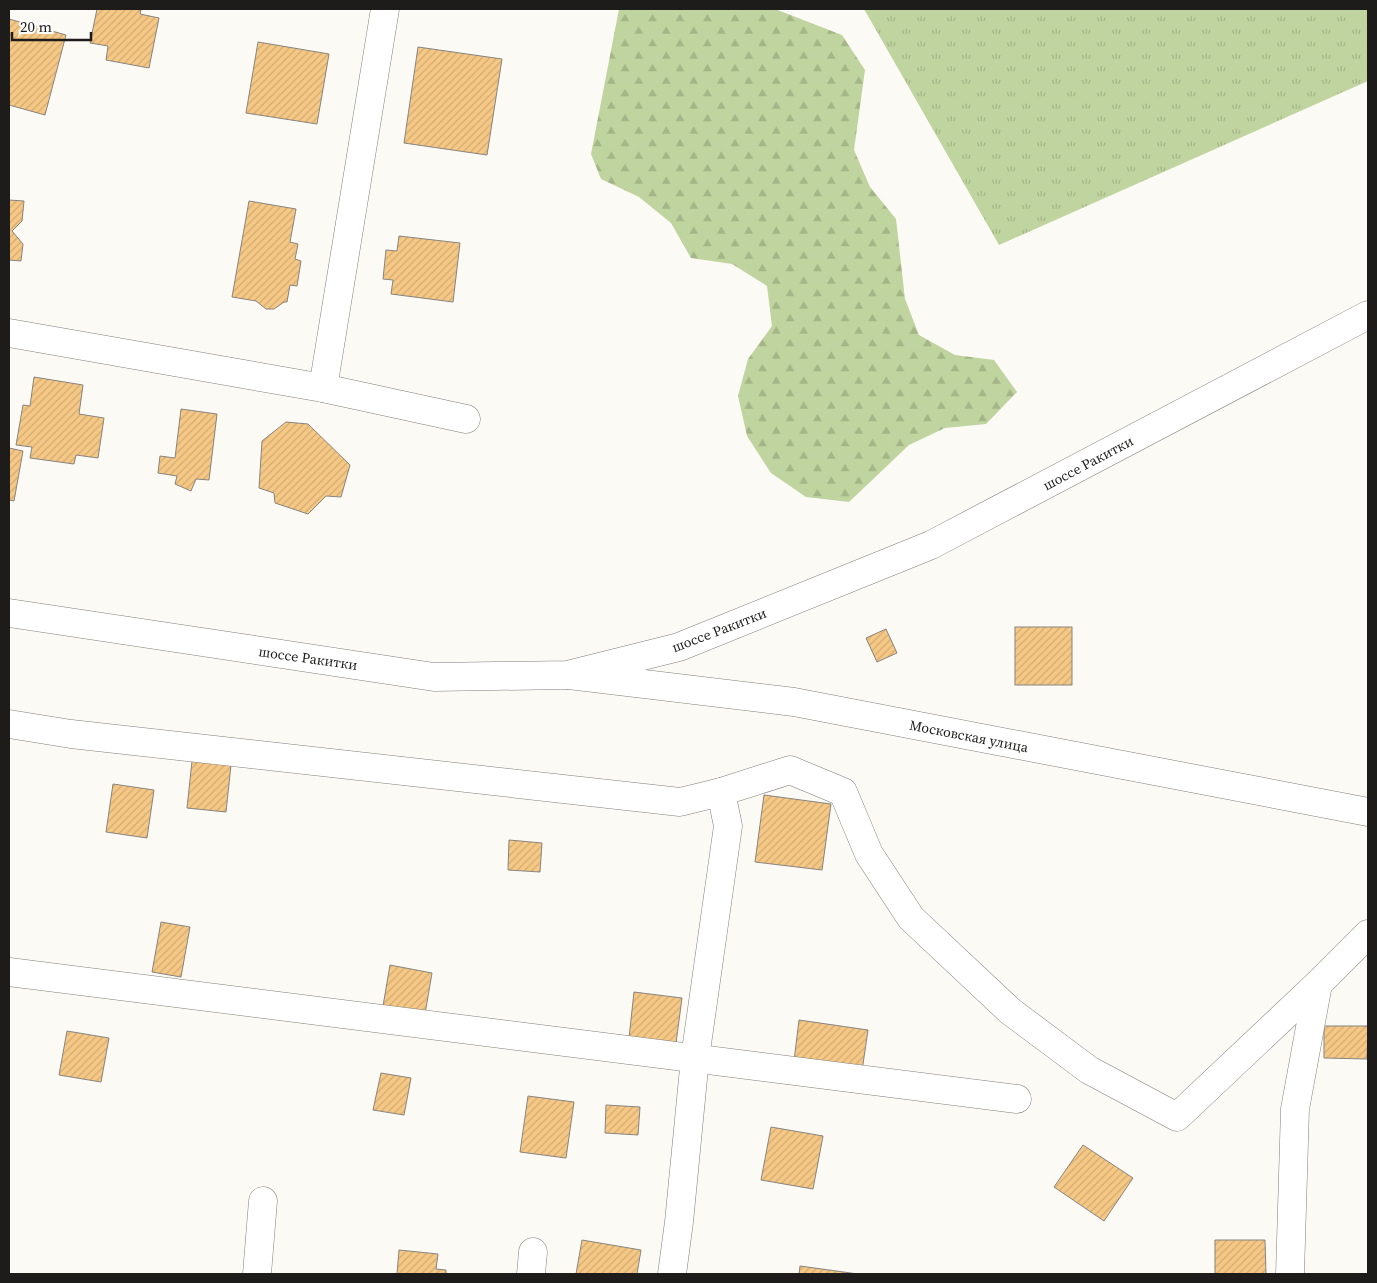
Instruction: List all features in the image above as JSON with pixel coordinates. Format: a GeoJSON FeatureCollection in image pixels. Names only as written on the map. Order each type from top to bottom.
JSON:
{"type":"FeatureCollection","features":[{"type":"Feature","properties":{"kind":"street"},"geometry":{"type":"LineString","coordinates":[[323,388],[385,9]]}},
{"type":"Feature","properties":{"kind":"street","name":"шоссе Ракитки"},"geometry":{"type":"LineString","coordinates":[[9,613],[434,677],[567,675],[679,647],[931,545],[1368,315]]}},
{"type":"Feature","properties":{"kind":"street"},"geometry":{"type":"LineString","coordinates":[[9,333],[323,388],[466,419]]}},
{"type":"Feature","properties":{"kind":"street","name":"Московская улица"},"geometry":{"type":"LineString","coordinates":[[567,675],[794,702],[1368,812]]}},
{"type":"Feature","properties":{"kind":"street"},"geometry":{"type":"LineString","coordinates":[[9,724],[71,734],[680,802],[721,792],[790,770],[843,792],[869,854],[911,918],[1010,1011],[1089,1070],[1177,1117],[1318,984],[1368,934]]}},
{"type":"Feature","properties":{"kind":"street"},"geometry":{"type":"LineString","coordinates":[[672,1274],[695,1058],[728,826],[721,792]]}},
{"type":"Feature","properties":{"kind":"street"},"geometry":{"type":"LineString","coordinates":[[9,972],[1018,1099]]}},
{"type":"Feature","properties":{"kind":"street"},"geometry":{"type":"LineString","coordinates":[[1290,1274],[1295,1109],[1318,984]]}},
{"type":"Feature","properties":{"kind":"street"},"geometry":{"type":"LineString","coordinates":[[257,1274],[263,1200]]}},
{"type":"Feature","properties":{"kind":"green space"},"geometry":{"type":"Polygon","coordinates":[[[619,9],[775,9],[842,35],[865,70],[854,150],[870,187],[896,219],[905,299],[919,335],[955,355],[994,360],[1017,392],[986,424],[945,428],[909,445],[849,502],[806,497],[771,473],[747,436],[738,396],[748,359],[772,326],[767,286],[732,264],[691,258],[671,223],[639,197],[601,179],[591,154],[619,9]]]}},
{"type":"Feature","properties":{"kind":"green space"},"geometry":{"type":"Polygon","coordinates":[[[864,9],[1368,9],[1368,81],[999,245],[864,9]]]}},
{"type":"Feature","properties":{"kind":"building"},"geometry":{"type":"Polygon","coordinates":[[[97,9],[141,10],[140,14],[159,18],[149,68],[106,60],[108,46],[90,43],[97,9]]]}},
{"type":"Feature","properties":{"kind":"building"},"geometry":{"type":"Polygon","coordinates":[[[9,19],[66,35],[45,115],[9,105],[9,19]]]}},
{"type":"Feature","properties":{"kind":"building"},"geometry":{"type":"Polygon","coordinates":[[[258,42],[329,54],[317,124],[246,113],[258,42]]]}},
{"type":"Feature","properties":{"kind":"building"},"geometry":{"type":"Polygon","coordinates":[[[418,47],[502,59],[487,155],[404,143],[418,47]]]}},
{"type":"Feature","properties":{"kind":"building"},"geometry":{"type":"Polygon","coordinates":[[[9,200],[24,201],[22,221],[12,231],[23,244],[21,261],[9,260],[9,200]]]}},
{"type":"Feature","properties":{"kind":"building"},"geometry":{"type":"Polygon","coordinates":[[[249,201],[296,209],[290,242],[298,244],[295,259],[301,261],[297,286],[290,285],[287,302],[274,309],[266,309],[256,301],[232,297],[249,201]]]}},
{"type":"Feature","properties":{"kind":"building"},"geometry":{"type":"Polygon","coordinates":[[[399,236],[460,243],[453,302],[391,294],[393,280],[383,279],[386,250],[397,251],[399,236]]]}},
{"type":"Feature","properties":{"kind":"building"},"geometry":{"type":"Polygon","coordinates":[[[34,377],[83,385],[79,414],[104,418],[98,458],[76,455],[74,464],[30,458],[32,447],[16,445],[23,405],[30,406],[34,377]]]}},
{"type":"Feature","properties":{"kind":"building"},"geometry":{"type":"Polygon","coordinates":[[[181,409],[217,414],[209,480],[196,479],[191,491],[175,484],[177,476],[158,473],[160,456],[175,458],[181,409]]]}},
{"type":"Feature","properties":{"kind":"building"},"geometry":{"type":"Polygon","coordinates":[[[286,422],[308,424],[350,465],[341,497],[326,496],[308,514],[275,503],[274,493],[259,488],[262,441],[286,422]]]}},
{"type":"Feature","properties":{"kind":"building"},"geometry":{"type":"Polygon","coordinates":[[[9,448],[23,451],[14,501],[9,500],[9,448]]]}},
{"type":"Feature","properties":{"kind":"building"},"geometry":{"type":"Polygon","coordinates":[[[1015,627],[1072,627],[1072,685],[1015,685],[1015,627]]]}},
{"type":"Feature","properties":{"kind":"building"},"geometry":{"type":"Polygon","coordinates":[[[886,629],[897,653],[877,662],[866,638],[886,629]]]}},
{"type":"Feature","properties":{"kind":"building"},"geometry":{"type":"Polygon","coordinates":[[[192,761],[231,765],[226,812],[187,808],[192,761]]]}},
{"type":"Feature","properties":{"kind":"building"},"geometry":{"type":"Polygon","coordinates":[[[113,784],[154,790],[147,838],[106,832],[113,784]]]}},
{"type":"Feature","properties":{"kind":"building"},"geometry":{"type":"Polygon","coordinates":[[[764,795],[831,804],[822,870],[755,862],[764,795]]]}},
{"type":"Feature","properties":{"kind":"building"},"geometry":{"type":"Polygon","coordinates":[[[509,840],[542,843],[540,872],[508,870],[509,840]]]}},
{"type":"Feature","properties":{"kind":"building"},"geometry":{"type":"Polygon","coordinates":[[[161,922],[190,927],[181,977],[152,972],[161,922]]]}},
{"type":"Feature","properties":{"kind":"building"},"geometry":{"type":"Polygon","coordinates":[[[390,965],[432,973],[424,1020],[382,1012],[390,965]]]}},
{"type":"Feature","properties":{"kind":"building"},"geometry":{"type":"Polygon","coordinates":[[[634,992],[682,998],[676,1043],[629,1038],[634,992]]]}},
{"type":"Feature","properties":{"kind":"building"},"geometry":{"type":"Polygon","coordinates":[[[799,1020],[868,1030],[862,1071],[794,1061],[799,1020]]]}},
{"type":"Feature","properties":{"kind":"building"},"geometry":{"type":"Polygon","coordinates":[[[1324,1026],[1368,1026],[1367,1059],[1324,1058],[1324,1026]]]}},
{"type":"Feature","properties":{"kind":"building"},"geometry":{"type":"Polygon","coordinates":[[[67,1031],[109,1038],[101,1082],[59,1075],[67,1031]]]}},
{"type":"Feature","properties":{"kind":"building"},"geometry":{"type":"Polygon","coordinates":[[[381,1073],[411,1078],[404,1115],[373,1110],[381,1073]]]}},
{"type":"Feature","properties":{"kind":"building"},"geometry":{"type":"Polygon","coordinates":[[[528,1096],[574,1102],[566,1158],[520,1152],[528,1096]]]}},
{"type":"Feature","properties":{"kind":"building"},"geometry":{"type":"Polygon","coordinates":[[[606,1105],[640,1107],[638,1135],[605,1133],[606,1105]]]}},
{"type":"Feature","properties":{"kind":"building"},"geometry":{"type":"Polygon","coordinates":[[[771,1127],[823,1136],[813,1189],[761,1180],[771,1127]]]}},
{"type":"Feature","properties":{"kind":"building"},"geometry":{"type":"Polygon","coordinates":[[[1083,1145],[1133,1178],[1104,1221],[1054,1187],[1083,1145]]]}},
{"type":"Feature","properties":{"kind":"building"},"geometry":{"type":"Polygon","coordinates":[[[582,1240],[641,1250],[637,1274],[576,1274],[582,1240]]]}},
{"type":"Feature","properties":{"kind":"building"},"geometry":{"type":"Polygon","coordinates":[[[1215,1240],[1265,1240],[1266,1274],[1215,1274],[1215,1240]]]}},
{"type":"Feature","properties":{"kind":"building"},"geometry":{"type":"Polygon","coordinates":[[[399,1250],[438,1254],[436,1269],[446,1270],[446,1274],[397,1274],[399,1250]]]}},
{"type":"Feature","properties":{"kind":"building"},"geometry":{"type":"Polygon","coordinates":[[[800,1266],[858,1274],[799,1274],[800,1266]]]}}]}
